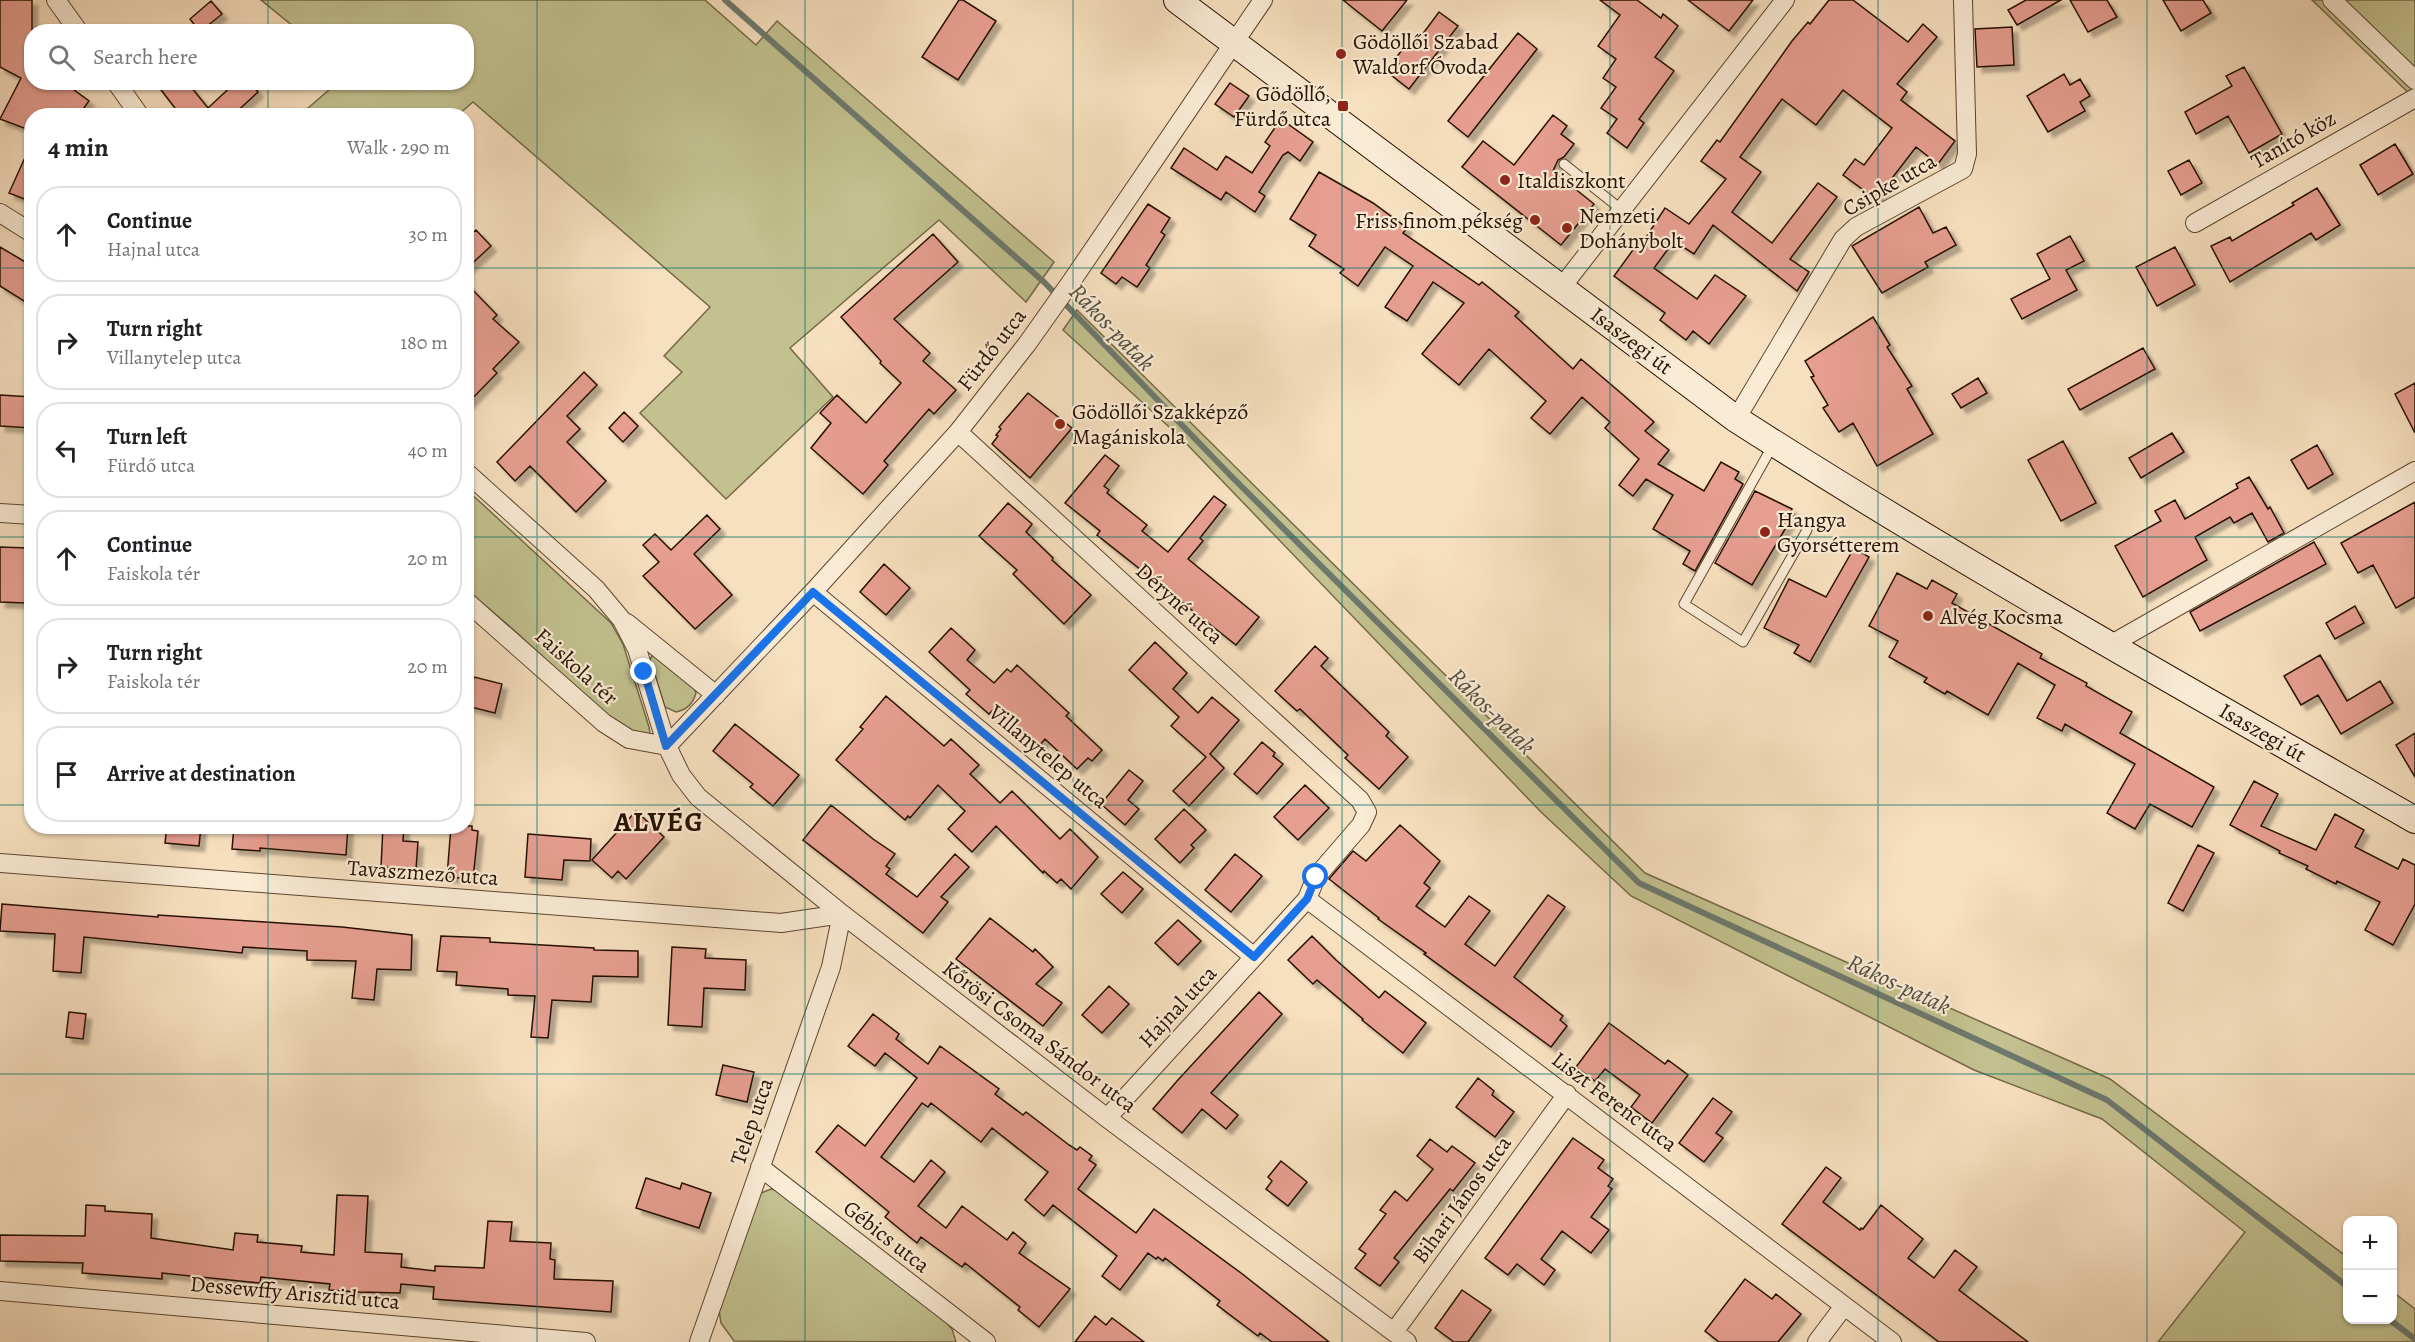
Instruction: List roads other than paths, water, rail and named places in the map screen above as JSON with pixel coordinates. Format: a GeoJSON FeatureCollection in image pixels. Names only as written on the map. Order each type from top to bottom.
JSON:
{"type":"FeatureCollection","features":[{"type":"Feature","properties":{"kind":"main road","name":"Isaszegi út"},"geometry":{"type":"LineString","coordinates":[[1178,0],[1736,419],[2110,645],[2415,820]]}},
{"type":"Feature","properties":{"kind":"street"},"geometry":{"type":"LineString","coordinates":[[56,0],[73,24]]}},
{"type":"Feature","properties":{"kind":"street","name":"Fürdő utca"},"geometry":{"type":"LineString","coordinates":[[716,695],[958,432],[1068,287],[1263,0]]}},
{"type":"Feature","properties":{"kind":"street"},"geometry":{"type":"LineString","coordinates":[[1561,288],[1785,0]]}},
{"type":"Feature","properties":{"kind":"street","name":"Csipke utca"},"geometry":{"type":"LineString","coordinates":[[1736,419],[1843,239],[1856,228],[1963,169],[1967,154],[1963,0]]}},
{"type":"Feature","properties":{"kind":"street"},"geometry":{"type":"LineString","coordinates":[[2332,0],[2415,80]]}},
{"type":"Feature","properties":{"kind":"street"},"geometry":{"type":"LineString","coordinates":[[122,90],[134,108]]}},
{"type":"Feature","properties":{"kind":"street","name":"Tanító köz"},"geometry":{"type":"LineString","coordinates":[[2195,223],[2415,98]]}},
{"type":"Feature","properties":{"kind":"street"},"geometry":{"type":"LineString","coordinates":[[0,213],[24,228]]}},
{"type":"Feature","properties":{"kind":"street","name":"Déryné utca"},"geometry":{"type":"LineString","coordinates":[[958,432],[1360,800],[1366,812]]}},
{"type":"Feature","properties":{"kind":"street"},"geometry":{"type":"LineString","coordinates":[[2110,645],[2415,471]]}},
{"type":"Feature","properties":{"kind":"street","name":"Faiskola tér"},"geometry":{"type":"LineString","coordinates":[[474,479],[597,590],[622,620],[637,649],[666,746],[636,742],[611,729],[474,608]]}},
{"type":"Feature","properties":{"kind":"street"},"geometry":{"type":"LineString","coordinates":[[0,513],[24,514]]}},
{"type":"Feature","properties":{"kind":"street","name":"Villanytelep utca"},"geometry":{"type":"LineString","coordinates":[[813,592],[1254,957]]}},
{"type":"Feature","properties":{"kind":"street","name":"Faiskola tér"},"geometry":{"type":"LineString","coordinates":[[622,620],[653,642],[716,695]]}},
{"type":"Feature","properties":{"kind":"street"},"geometry":{"type":"LineString","coordinates":[[666,746],[716,695]]}},
{"type":"Feature","properties":{"kind":"street","name":"Kőrösi Csoma Sándor utca"},"geometry":{"type":"LineString","coordinates":[[666,746],[681,775],[698,797],[842,914],[1107,1118],[1400,1337]]}},
{"type":"Feature","properties":{"kind":"street","name":"Hajnal utca"},"geometry":{"type":"LineString","coordinates":[[1107,1118],[1307,899],[1316,877],[1361,825],[1366,812]]}},
{"type":"Feature","properties":{"kind":"street","name":"Tavaszmező utca"},"geometry":{"type":"LineString","coordinates":[[0,863],[781,923],[842,914]]}},
{"type":"Feature","properties":{"kind":"street","name":"Liszt Ferenc utca"},"geometry":{"type":"LineString","coordinates":[[1307,899],[1892,1342]]}},
{"type":"Feature","properties":{"kind":"street","name":"Telep utca"},"geometry":{"type":"LineString","coordinates":[[699,1342],[831,967],[842,914]]}},
{"type":"Feature","properties":{"kind":"street","name":"Bihari János utca"},"geometry":{"type":"LineString","coordinates":[[1400,1337],[1567,1094]]}},
{"type":"Feature","properties":{"kind":"street","name":"Gébics utca"},"geometry":{"type":"LineString","coordinates":[[760,1167],[986,1342]]}},
{"type":"Feature","properties":{"kind":"street","name":"Dessewffy Arisztid utca"},"geometry":{"type":"LineString","coordinates":[[0,1291],[586,1342]]}},
{"type":"Feature","properties":{"kind":"street"},"geometry":{"type":"LineString","coordinates":[[1817,1342],[1844,1306]]}},
{"type":"Feature","properties":{"kind":"lane"},"geometry":{"type":"LineString","coordinates":[[1564,164],[1622,210]]}},
{"type":"Feature","properties":{"kind":"lane"},"geometry":{"type":"LineString","coordinates":[[1774,443],[1684,604],[1743,642],[1807,530]]}},
{"type":"Feature","properties":{"kind":"waterway","name":"Rákos-patak"},"geometry":{"type":"LineString","coordinates":[[725,0],[1044,282],[1230,475],[1639,883],[2107,1100],[2343,1283]]}},
{"type":"Feature","properties":{"kind":"waterway","name":"Rákos-patak"},"geometry":{"type":"LineString","coordinates":[[2395,1324],[2415,1339]]}},
{"type":"Feature","properties":{"kind":"place","name":"Gödöllői Szabad Waldorf Óvoda"},"geometry":{"type":"Point","coordinates":[1341,54]}},
{"type":"Feature","properties":{"kind":"place","name":"Gödöllő, Fürdő utca"},"geometry":{"type":"Point","coordinates":[1343,106]}},
{"type":"Feature","properties":{"kind":"place","name":"Italdiszkont"},"geometry":{"type":"Point","coordinates":[1505,180]}},
{"type":"Feature","properties":{"kind":"place","name":"Friss finom pékség"},"geometry":{"type":"Point","coordinates":[1535,220]}},
{"type":"Feature","properties":{"kind":"place","name":"Nemzeti Dohánybolt"},"geometry":{"type":"Point","coordinates":[1567,228]}},
{"type":"Feature","properties":{"kind":"place","name":"Gödöllői Szakképző Magániskola"},"geometry":{"type":"Point","coordinates":[1060,424]}},
{"type":"Feature","properties":{"kind":"place","name":"Hangya Gyorsétterem"},"geometry":{"type":"Point","coordinates":[1765,532]}},
{"type":"Feature","properties":{"kind":"place","name":"Alvég Kocsma"},"geometry":{"type":"Point","coordinates":[1928,616]}},
{"type":"Feature","properties":{"kind":"district","name":"ALVÉG"},"geometry":{"type":"Point","coordinates":[659,821]}}]}
